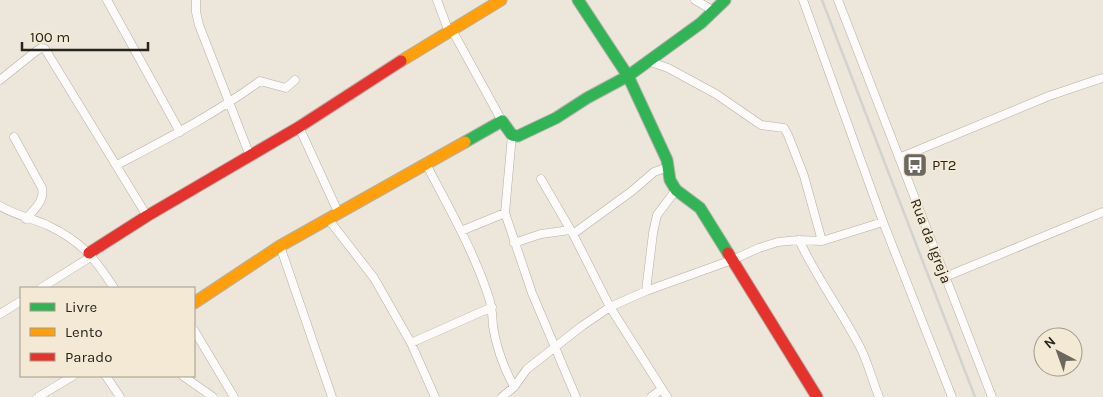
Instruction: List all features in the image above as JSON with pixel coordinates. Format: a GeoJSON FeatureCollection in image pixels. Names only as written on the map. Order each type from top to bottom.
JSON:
{"type":"FeatureCollection","features":[{"type":"Feature","properties":{"kind":"street"},"geometry":{"type":"LineString","coordinates":[[107,0],[180,132]]}},
{"type":"Feature","properties":{"kind":"street"},"geometry":{"type":"LineString","coordinates":[[437,0],[450,31],[512,136],[505,213],[532,293],[576,397]]}},
{"type":"Feature","properties":{"kind":"street"},"geometry":{"type":"LineString","coordinates":[[578,0],[628,76],[659,142],[668,167],[670,180],[676,190],[700,208],[818,397]]}},
{"type":"Feature","properties":{"kind":"street"},"geometry":{"type":"LineString","coordinates":[[695,0],[714,12]]}},
{"type":"Feature","properties":{"kind":"street"},"geometry":{"type":"LineString","coordinates":[[512,136],[524,134],[556,118],[587,98],[628,76],[701,23],[725,0]]}},
{"type":"Feature","properties":{"kind":"street"},"geometry":{"type":"LineString","coordinates":[[803,0],[883,222],[952,397]]}},
{"type":"Feature","properties":{"kind":"street","name":"Rua da Igreja"},"geometry":{"type":"LineString","coordinates":[[838,0],[992,397]]}},
{"type":"Feature","properties":{"kind":"street"},"geometry":{"type":"LineString","coordinates":[[197,1],[196,12],[199,25],[250,156]]}},
{"type":"Feature","properties":{"kind":"street"},"geometry":{"type":"LineString","coordinates":[[42,287],[147,216],[299,127],[496,1]]}},
{"type":"Feature","properties":{"kind":"street"},"geometry":{"type":"LineString","coordinates":[[0,80],[35,52],[41,48],[45,49],[147,216]]}},
{"type":"Feature","properties":{"kind":"street"},"geometry":{"type":"LineString","coordinates":[[648,61],[668,68],[716,94],[761,125],[784,128],[804,176],[822,241]]}},
{"type":"Feature","properties":{"kind":"street"},"geometry":{"type":"LineString","coordinates":[[899,158],[1049,96],[1102,78]]}},
{"type":"Feature","properties":{"kind":"street"},"geometry":{"type":"LineString","coordinates":[[117,165],[230,103],[260,81],[286,88],[295,80]]}},
{"type":"Feature","properties":{"kind":"street"},"geometry":{"type":"LineString","coordinates":[[195,302],[280,246],[502,121]]}},
{"type":"Feature","properties":{"kind":"street"},"geometry":{"type":"LineString","coordinates":[[299,127],[334,217],[374,278],[411,343],[435,397]]}},
{"type":"Feature","properties":{"kind":"street"},"geometry":{"type":"LineString","coordinates":[[14,137],[42,188],[43,194],[42,200],[26,219]]}},
{"type":"Feature","properties":{"kind":"street"},"geometry":{"type":"LineString","coordinates":[[426,164],[461,230],[485,286],[492,308],[493,326],[498,348],[506,372],[514,387]]}},
{"type":"Feature","properties":{"kind":"street"},"geometry":{"type":"LineString","coordinates":[[514,243],[541,234],[572,232],[632,191],[654,172],[668,167]]}},
{"type":"Feature","properties":{"kind":"street"},"geometry":{"type":"LineString","coordinates":[[541,179],[572,232],[610,307],[667,397]]}},
{"type":"Feature","properties":{"kind":"street"},"geometry":{"type":"LineString","coordinates":[[646,291],[657,215],[664,203],[676,190]]}},
{"type":"Feature","properties":{"kind":"street"},"geometry":{"type":"LineString","coordinates":[[0,206],[26,219],[45,224],[70,237],[90,254],[113,287]]}},
{"type":"Feature","properties":{"kind":"street"},"geometry":{"type":"LineString","coordinates":[[945,277],[1103,212]]}},
{"type":"Feature","properties":{"kind":"street"},"geometry":{"type":"LineString","coordinates":[[461,230],[505,213]]}},
{"type":"Feature","properties":{"kind":"street"},"geometry":{"type":"LineString","coordinates":[[502,397],[514,387],[527,369],[610,307],[646,291],[778,242],[799,240],[822,241],[883,222]]}},
{"type":"Feature","properties":{"kind":"street"},"geometry":{"type":"LineString","coordinates":[[799,240],[813,269],[834,299],[861,348],[878,397]]}},
{"type":"Feature","properties":{"kind":"street"},"geometry":{"type":"LineString","coordinates":[[280,246],[332,397]]}},
{"type":"Feature","properties":{"kind":"street"},"geometry":{"type":"LineString","coordinates":[[0,314],[20,302]]}},
{"type":"Feature","properties":{"kind":"street"},"geometry":{"type":"LineString","coordinates":[[411,343],[492,308]]}},
{"type":"Feature","properties":{"kind":"street"},"geometry":{"type":"LineString","coordinates":[[195,332],[234,397]]}},
{"type":"Feature","properties":{"kind":"street"},"geometry":{"type":"LineString","coordinates":[[38,397],[71,377]]}},
{"type":"Feature","properties":{"kind":"street"},"geometry":{"type":"LineString","coordinates":[[107,377],[120,397]]}},
{"type":"Feature","properties":{"kind":"street"},"geometry":{"type":"LineString","coordinates":[[184,377],[213,397]]}},
{"type":"Feature","properties":{"kind":"street"},"geometry":{"type":"LineString","coordinates":[[650,397],[662,389]]}},
{"type":"Feature","properties":{"kind":"railway"},"geometry":{"type":"LineString","coordinates":[[822,0],[975,397]]}},
{"type":"Feature","properties":{"kind":"traffic: fast"},"geometry":{"type":"LineString","coordinates":[[578,0],[628,76],[667,160],[670,180],[676,190],[700,208],[728,253]]}},
{"type":"Feature","properties":{"kind":"traffic: fast"},"geometry":{"type":"LineString","coordinates":[[465,142],[502,121],[512,135],[518,136],[556,118],[587,98],[628,76],[701,23],[725,0]]}},
{"type":"Feature","properties":{"kind":"traffic: slow"},"geometry":{"type":"LineString","coordinates":[[401,61],[501,0]]}},
{"type":"Feature","properties":{"kind":"traffic: slow"},"geometry":{"type":"LineString","coordinates":[[195,302],[280,246],[465,142]]}},
{"type":"Feature","properties":{"kind":"traffic: jam"},"geometry":{"type":"LineString","coordinates":[[89,253],[147,216],[299,127],[401,61]]}},
{"type":"Feature","properties":{"kind":"traffic: jam"},"geometry":{"type":"LineString","coordinates":[[728,253],[817,397]]}},
{"type":"Feature","properties":{"kind":"place","name":"PT2"},"geometry":{"type":"Point","coordinates":[915,165]}}]}
